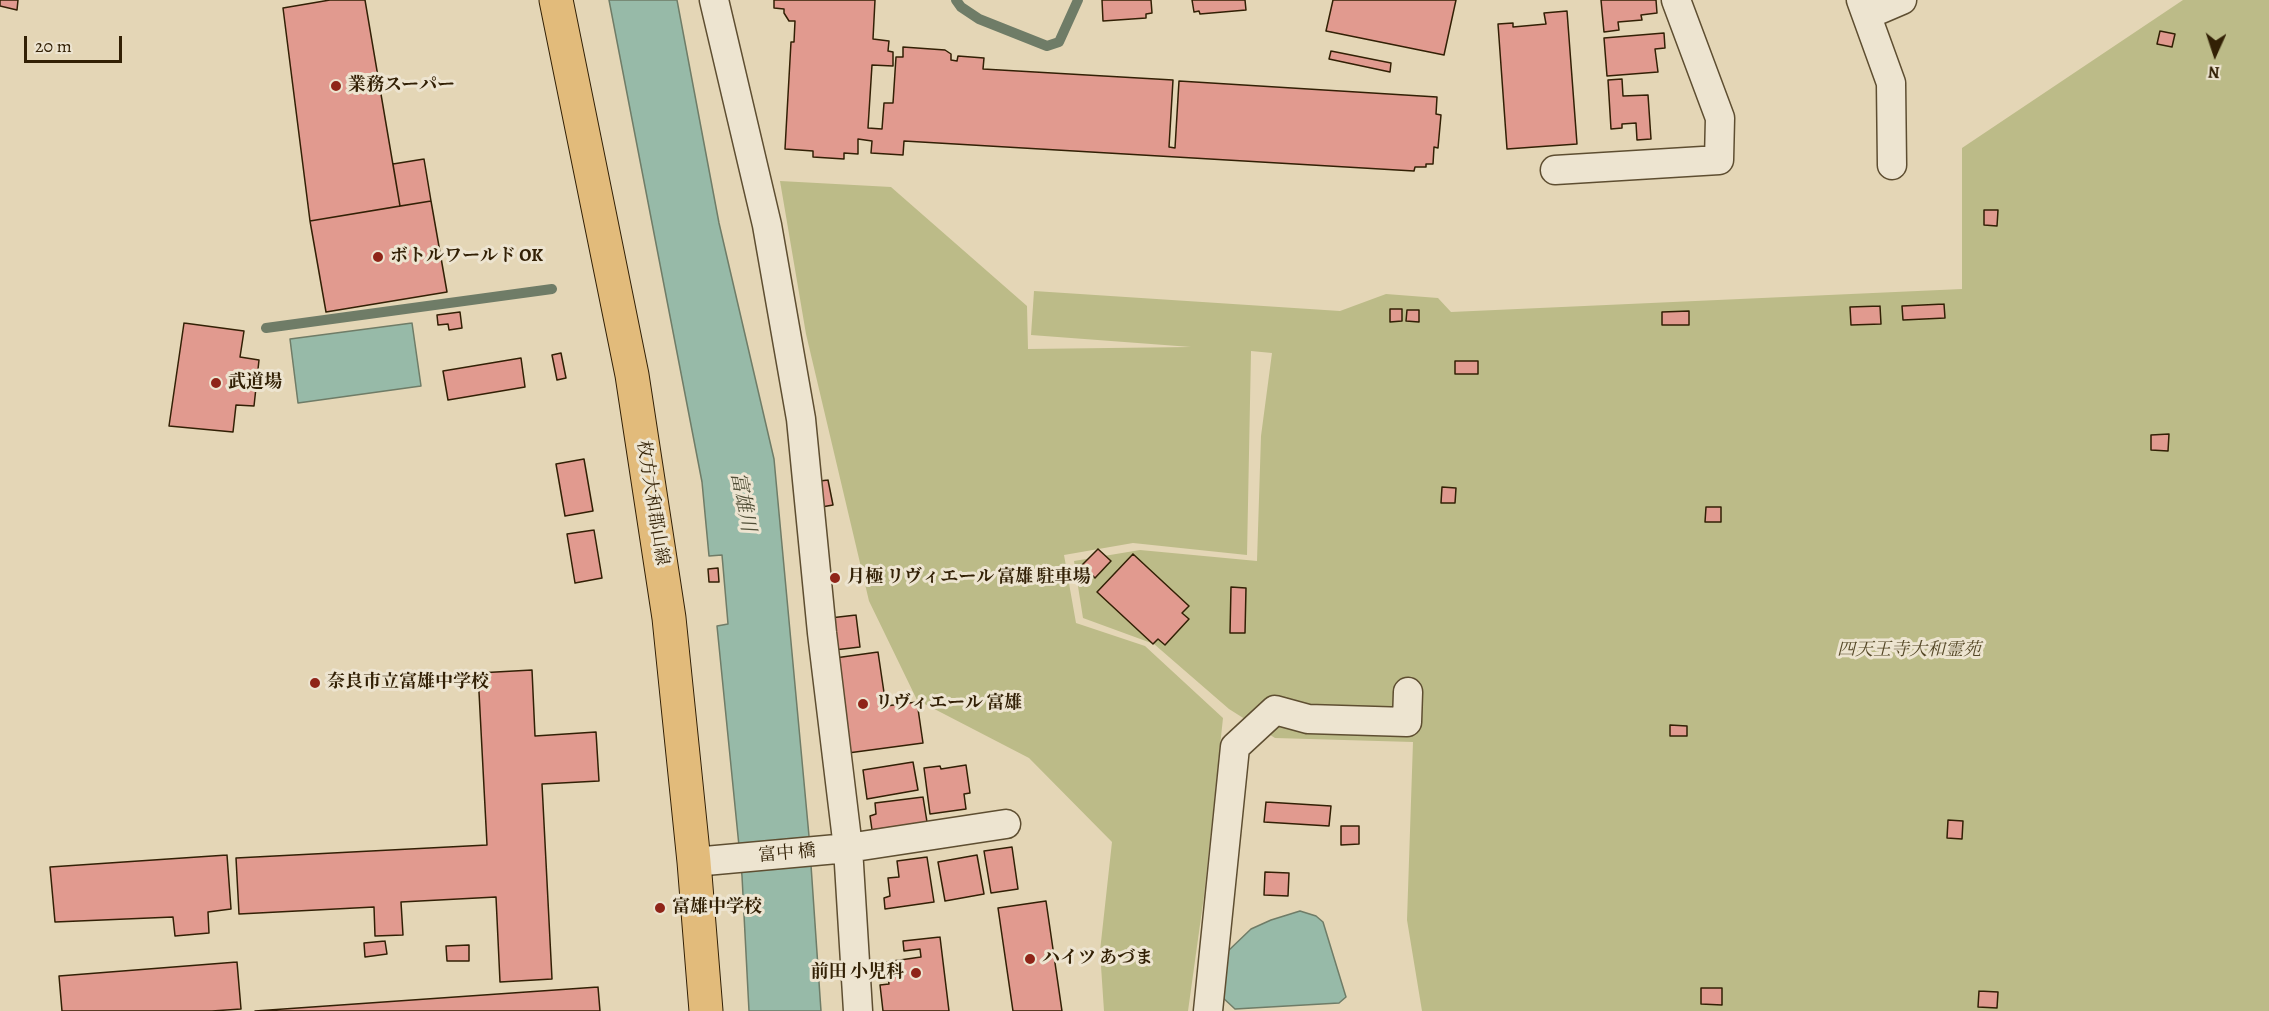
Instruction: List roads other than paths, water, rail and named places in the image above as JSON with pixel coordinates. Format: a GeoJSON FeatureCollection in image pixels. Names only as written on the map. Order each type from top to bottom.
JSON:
{"type":"FeatureCollection","features":[{"type":"Feature","properties":{"kind":"main road","name":"枚方大和郡山線"},"geometry":{"type":"LineString","coordinates":[[556,0],[632,375],[669,618],[694,862],[706,1011]]}},
{"type":"Feature","properties":{"kind":"street"},"geometry":{"type":"LineString","coordinates":[[714,0],[767,225],[801,419],[822,633],[848,848],[858,1011]]}},
{"type":"Feature","properties":{"kind":"street"},"geometry":{"type":"LineString","coordinates":[[1555,170],[1719,160],[1720,118],[1676,0]]}},
{"type":"Feature","properties":{"kind":"street"},"geometry":{"type":"LineString","coordinates":[[1892,165],[1891,83],[1864,8],[1902,0]]}},
{"type":"Feature","properties":{"kind":"street"},"geometry":{"type":"LineString","coordinates":[[1208,1011],[1235,747],[1275,710],[1308,719],[1407,722],[1408,692]]}},
{"type":"Feature","properties":{"kind":"street","name":"富中 橋"},"geometry":{"type":"LineString","coordinates":[[694,862],[848,848],[1006,824]]}},
{"type":"Feature","properties":{"kind":"water","name":"富雄川"},"geometry":{"type":"Polygon","coordinates":[[[609,0],[677,0],[719,223],[774,459],[809,836],[821,1011],[749,1011],[742,876],[717,626],[728,624],[722,555],[709,556],[702,482],[609,0]]]}},
{"type":"Feature","properties":{"kind":"water"},"geometry":{"type":"Polygon","coordinates":[[[412,323],[421,386],[298,403],[290,339],[412,323]]]}},
{"type":"Feature","properties":{"kind":"water"},"geometry":{"type":"Polygon","coordinates":[[[1300,911],[1316,916],[1323,922],[1346,997],[1339,1003],[1235,1009],[1221,996],[1228,951],[1251,929],[1300,911]]]}},
{"type":"Feature","properties":{"kind":"waterway"},"geometry":{"type":"LineString","coordinates":[[956,0],[961,7],[979,19],[1047,46],[1059,42],[1078,0]]}},
{"type":"Feature","properties":{"kind":"waterway"},"geometry":{"type":"LineString","coordinates":[[266,328],[552,289]]}},
{"type":"Feature","properties":{"kind":"place","name":"業務スーパー"},"geometry":{"type":"Point","coordinates":[336,86]}},
{"type":"Feature","properties":{"kind":"place","name":"ボトルワールド OK"},"geometry":{"type":"Point","coordinates":[378,257]}},
{"type":"Feature","properties":{"kind":"place","name":"武道場"},"geometry":{"type":"Point","coordinates":[216,383]}},
{"type":"Feature","properties":{"kind":"place","name":"月極 リヴィエール 富雄 駐車場"},"geometry":{"type":"Point","coordinates":[835,578]}},
{"type":"Feature","properties":{"kind":"place","name":"奈良市立富雄中学校"},"geometry":{"type":"Point","coordinates":[315,683]}},
{"type":"Feature","properties":{"kind":"place","name":"リヴィエール 富雄"},"geometry":{"type":"Point","coordinates":[863,704]}},
{"type":"Feature","properties":{"kind":"place","name":"富雄中学校"},"geometry":{"type":"Point","coordinates":[660,908]}},
{"type":"Feature","properties":{"kind":"place","name":"ハイツ あづま"},"geometry":{"type":"Point","coordinates":[1030,959]}},
{"type":"Feature","properties":{"kind":"place","name":"前田 小児科"},"geometry":{"type":"Point","coordinates":[916,973]}},
{"type":"Feature","properties":{"kind":"park label","name":"四天王寺大和霊苑"},"geometry":{"type":"Point","coordinates":[1909,651]}}]}
